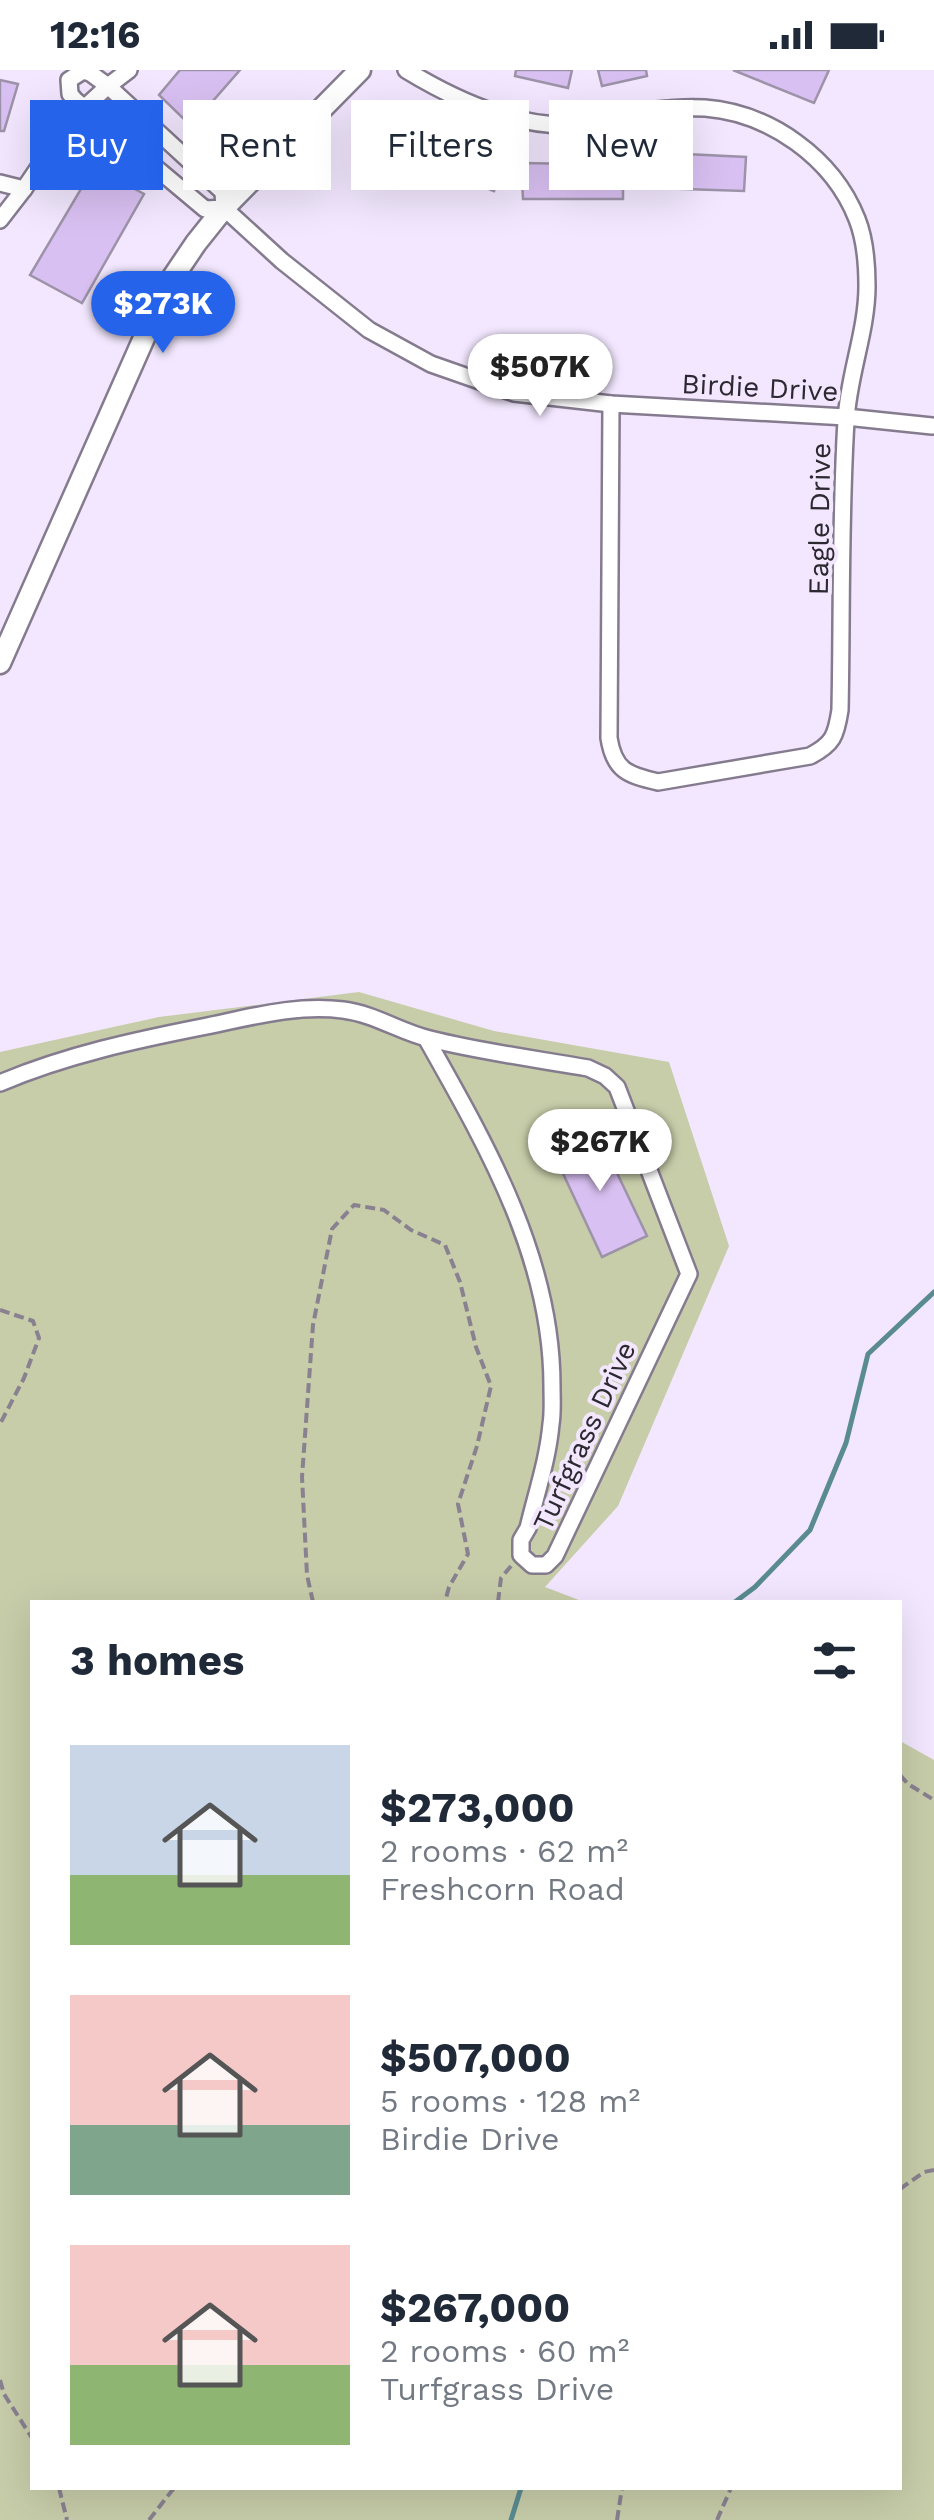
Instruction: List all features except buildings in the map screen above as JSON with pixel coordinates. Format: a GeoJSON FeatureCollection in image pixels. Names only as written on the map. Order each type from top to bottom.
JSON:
{"type":"FeatureCollection","features":[{"type":"Feature","properties":{"kind":"street"},"geometry":{"type":"LineString","coordinates":[[93,100],[130,70]]}},
{"type":"Feature","properties":{"kind":"street"},"geometry":{"type":"LineString","coordinates":[[0,664],[167,286],[224,208],[360,70]]}},
{"type":"Feature","properties":{"kind":"street","name":"Eagle Drive"},"geometry":{"type":"LineString","coordinates":[[406,70],[479,108],[563,125],[642,112],[705,108],[746,117],[788,136],[821,162],[840,187],[857,220],[867,288],[846,417],[840,710],[829,746],[810,756],[658,782],[638,778],[622,769],[612,755],[611,404]]}},
{"type":"Feature","properties":{"kind":"street"},"geometry":{"type":"LineString","coordinates":[[76,100],[70,94],[70,80],[84,71],[90,73],[223,192],[224,208]]}},
{"type":"Feature","properties":{"kind":"street"},"geometry":{"type":"LineString","coordinates":[[163,174],[205,209],[224,208]]}},
{"type":"Feature","properties":{"kind":"street"},"geometry":{"type":"LineString","coordinates":[[0,220],[30,180]]}},
{"type":"Feature","properties":{"kind":"street"},"geometry":{"type":"LineString","coordinates":[[0,183],[24,189]]}},
{"type":"Feature","properties":{"kind":"street","name":"Birdie Drive"},"geometry":{"type":"LineString","coordinates":[[224,208],[282,261],[369,330],[430,364],[514,394],[932,426]]}},
{"type":"Feature","properties":{"kind":"street","name":"Turfgrass Drive"},"geometry":{"type":"LineString","coordinates":[[0,1083],[104,1048],[305,1008],[370,1015],[426,1038],[588,1068],[605,1076],[617,1087],[689,1274],[555,1556],[546,1565],[532,1564],[520,1555],[552,1423],[552,1366],[539,1284],[500,1177],[426,1038]]}},
{"type":"Feature","properties":{"kind":"path"},"geometry":{"type":"LineString","coordinates":[[312,1600],[302,1477],[312,1325],[332,1229],[354,1205],[384,1210],[411,1230],[445,1245],[491,1386],[458,1504],[468,1554],[446,1600]]}},
{"type":"Feature","properties":{"kind":"path"},"geometry":{"type":"LineString","coordinates":[[0,1310],[33,1321],[39,1338],[0,1424]]}},
{"type":"Feature","properties":{"kind":"path"},"geometry":{"type":"LineString","coordinates":[[498,1600],[501,1578],[520,1555]]}},
{"type":"Feature","properties":{"kind":"path"},"geometry":{"type":"LineString","coordinates":[[902,1777],[934,1800]]}},
{"type":"Feature","properties":{"kind":"path"},"geometry":{"type":"LineString","coordinates":[[902,2187],[934,2170]]}},
{"type":"Feature","properties":{"kind":"path"},"geometry":{"type":"LineString","coordinates":[[0,2380],[4,2394],[30,2435]]}},
{"type":"Feature","properties":{"kind":"path"},"geometry":{"type":"LineString","coordinates":[[60,2490],[67,2520]]}},
{"type":"Feature","properties":{"kind":"path"},"geometry":{"type":"LineString","coordinates":[[150,2520],[172,2490]]}},
{"type":"Feature","properties":{"kind":"path"},"geometry":{"type":"LineString","coordinates":[[617,2520],[622,2490]]}},
{"type":"Feature","properties":{"kind":"path"},"geometry":{"type":"LineString","coordinates":[[717,2520],[729,2490]]}},
{"type":"Feature","properties":{"kind":"green space"},"geometry":{"type":"Polygon","coordinates":[[[359,992],[494,1031],[669,1062],[729,1246],[618,1506],[545,1587],[579,1600],[30,1600],[30,2490],[902,2490],[902,1742],[934,1760],[934,2520],[0,2520],[0,1052],[159,1017],[359,992]]]}},
{"type":"Feature","properties":{"kind":"waterway"},"geometry":{"type":"LineString","coordinates":[[738,1600],[810,1530],[846,1443],[868,1354],[934,1292]]}},
{"type":"Feature","properties":{"kind":"waterway"},"geometry":{"type":"LineString","coordinates":[[511,2520],[520,2490]]}}]}
